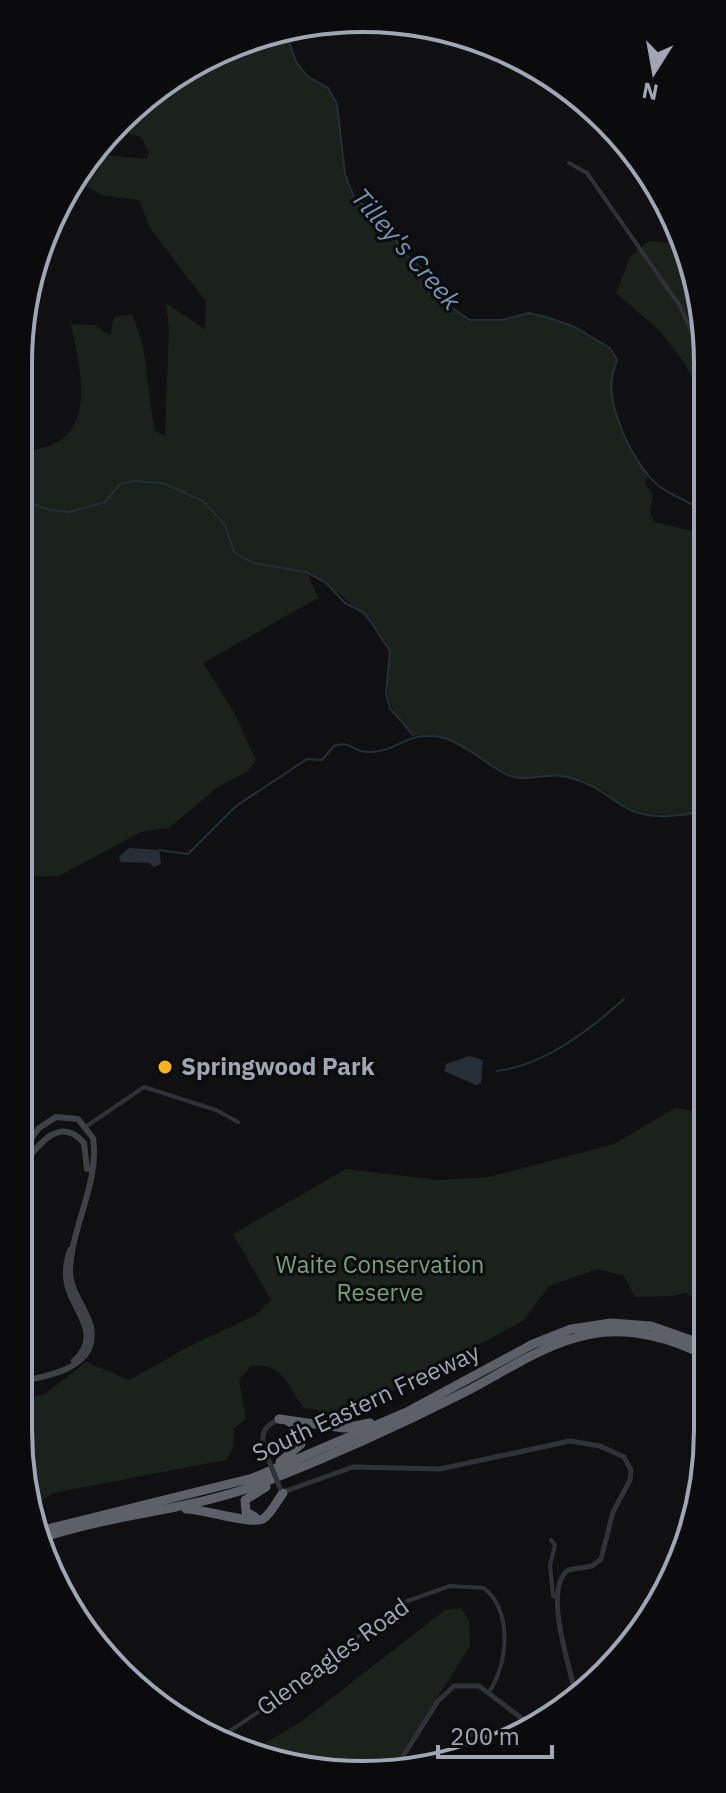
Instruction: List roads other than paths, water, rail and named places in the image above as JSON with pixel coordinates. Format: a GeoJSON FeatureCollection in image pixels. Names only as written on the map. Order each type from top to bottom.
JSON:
{"type":"FeatureCollection","features":[{"type":"Feature","properties":{"kind":"highway","name":"South Eastern Freeway"},"geometry":{"type":"LineString","coordinates":[[47,1529],[253,1478],[444,1394],[533,1344],[590,1325],[651,1326],[694,1341]]}},
{"type":"Feature","properties":{"kind":"highway","name":"South Eastern Freeway"},"geometry":{"type":"LineString","coordinates":[[50,1536],[100,1521],[229,1494],[326,1456],[465,1392],[537,1352],[575,1338],[635,1333],[675,1342],[694,1351]]}},
{"type":"Feature","properties":{"kind":"highway"},"geometry":{"type":"LineString","coordinates":[[279,1419],[354,1427],[444,1394]]}},
{"type":"Feature","properties":{"kind":"highway"},"geometry":{"type":"LineString","coordinates":[[191,1495],[264,1469],[296,1452],[301,1444],[299,1431],[292,1423],[279,1419]]}},
{"type":"Feature","properties":{"kind":"highway"},"geometry":{"type":"LineString","coordinates":[[281,1490],[260,1516],[246,1512],[244,1503],[249,1496],[326,1456]]}},
{"type":"Feature","properties":{"kind":"highway"},"geometry":{"type":"LineString","coordinates":[[100,1521],[196,1509],[257,1521],[265,1518],[281,1490]]}},
{"type":"Feature","properties":{"kind":"main road"},"geometry":{"type":"LineString","coordinates":[[32,1137],[53,1118],[71,1117],[87,1126],[93,1141],[93,1158],[70,1270],[73,1289],[89,1319],[91,1341],[76,1364],[32,1377]]}},
{"type":"Feature","properties":{"kind":"main road"},"geometry":{"type":"LineString","coordinates":[[76,1135],[87,1126]]}},
{"type":"Feature","properties":{"kind":"main road"},"geometry":{"type":"LineString","coordinates":[[84,1143],[88,1138],[87,1126]]}},
{"type":"Feature","properties":{"kind":"main road"},"geometry":{"type":"LineString","coordinates":[[32,1154],[50,1134],[62,1131],[76,1135],[84,1143],[88,1165],[66,1277],[87,1326],[87,1340],[73,1361],[32,1376]]}},
{"type":"Feature","properties":{"kind":"street"},"geometry":{"type":"LineString","coordinates":[[569,163],[587,173],[680,306],[692,333]]}},
{"type":"Feature","properties":{"kind":"street"},"geometry":{"type":"LineString","coordinates":[[87,1126],[144,1087],[216,1110],[238,1122]]}},
{"type":"Feature","properties":{"kind":"street"},"geometry":{"type":"LineString","coordinates":[[279,1419],[266,1426],[262,1435],[281,1490],[353,1467],[440,1469],[570,1441],[609,1448],[628,1461],[630,1483],[613,1512],[601,1559],[592,1566],[564,1573],[557,1597],[575,1684]]}},
{"type":"Feature","properties":{"kind":"street"},"geometry":{"type":"LineString","coordinates":[[551,1540],[555,1545],[550,1579],[553,1596],[557,1597]]}},
{"type":"Feature","properties":{"kind":"street","name":"Gleneagles Road"},"geometry":{"type":"LineString","coordinates":[[228,1732],[269,1705],[402,1603],[450,1586],[482,1587],[498,1607],[504,1654],[489,1692]]}},
{"type":"Feature","properties":{"kind":"street"},"geometry":{"type":"LineString","coordinates":[[402,1758],[448,1690],[470,1684],[489,1692],[524,1719]]}},
{"type":"Feature","properties":{"kind":"street"},"geometry":{"type":"LineString","coordinates":[[463,1745],[474,1732],[481,1739]]}},
{"type":"Feature","properties":{"kind":"waterway","name":"Tilley's Creek"},"geometry":{"type":"LineString","coordinates":[[289,40],[296,62],[307,76],[328,88],[337,104],[345,174],[354,197],[390,226],[400,249],[431,277],[452,308],[470,320],[502,320],[529,313],[575,327],[610,348],[617,360],[611,384],[615,411],[634,456],[652,480],[694,506]]}},
{"type":"Feature","properties":{"kind":"waterway"},"geometry":{"type":"LineString","coordinates":[[32,503],[49,510],[69,512],[105,502],[120,484],[135,481],[163,483],[203,501],[225,525],[234,552],[253,563],[306,572],[325,582],[345,603],[365,613],[390,651],[386,693],[390,708],[413,735]]}},
{"type":"Feature","properties":{"kind":"waterway"},"geometry":{"type":"LineString","coordinates":[[159,850],[188,854],[236,806],[307,759],[322,760],[334,746],[344,744],[363,751],[378,751],[422,736],[452,741],[514,777],[556,775],[578,780],[638,813],[672,816],[694,813]]}},
{"type":"Feature","properties":{"kind":"waterway"},"geometry":{"type":"LineString","coordinates":[[497,1071],[515,1068],[549,1054],[582,1034],[624,999]]}},
{"type":"Feature","properties":{"kind":"place","name":"Springwood Park"},"geometry":{"type":"Point","coordinates":[165,1067]}},
{"type":"Feature","properties":{"kind":"park label","name":"Waite Conservation Reserve"},"geometry":{"type":"Point","coordinates":[380,1279]}}]}
